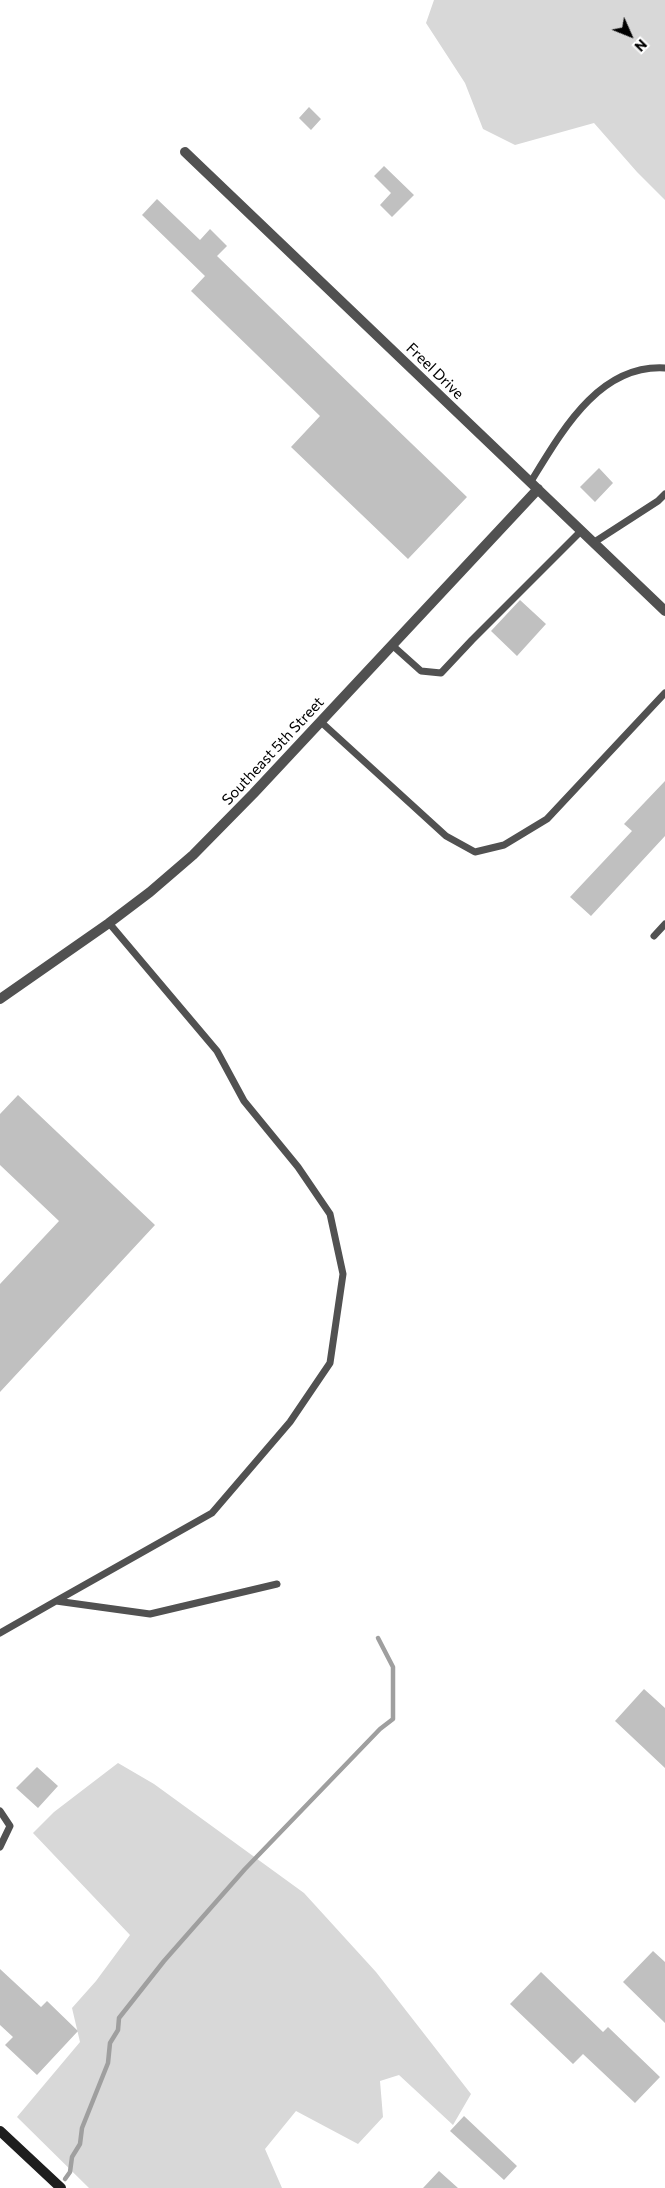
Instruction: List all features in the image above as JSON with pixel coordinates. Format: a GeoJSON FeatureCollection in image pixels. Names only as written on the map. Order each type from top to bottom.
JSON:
{"type":"FeatureCollection","features":[{"type":"Feature","properties":{"kind":"main road"},"geometry":{"type":"LineString","coordinates":[[0,2131],[58,2187]]}},
{"type":"Feature","properties":{"kind":"street","name":"Freel Drive"},"geometry":{"type":"LineString","coordinates":[[185,152],[665,611]]}},
{"type":"Feature","properties":{"kind":"street","name":"Southeast 5th Street"},"geometry":{"type":"LineString","coordinates":[[0,999],[109,923],[150,892],[193,855],[321,722],[534,486]]}},
{"type":"Feature","properties":{"kind":"lane"},"geometry":{"type":"LineString","coordinates":[[534,486],[562,433],[587,401],[616,379],[648,367],[665,368]]}},
{"type":"Feature","properties":{"kind":"lane"},"geometry":{"type":"LineString","coordinates":[[593,542],[658,501],[665,494]]}},
{"type":"Feature","properties":{"kind":"lane"},"geometry":{"type":"LineString","coordinates":[[392,645],[421,671],[441,673],[581,531]]}},
{"type":"Feature","properties":{"kind":"lane"},"geometry":{"type":"LineString","coordinates":[[321,722],[446,836],[474,852],[504,845],[548,819],[665,694]]}},
{"type":"Feature","properties":{"kind":"lane"},"geometry":{"type":"LineString","coordinates":[[0,1634],[212,1513],[290,1422],[330,1363],[343,1274],[330,1214],[298,1167],[244,1101],[217,1051],[109,923]]}},
{"type":"Feature","properties":{"kind":"lane"},"geometry":{"type":"LineString","coordinates":[[654,936],[665,924]]}},
{"type":"Feature","properties":{"kind":"lane"},"geometry":{"type":"LineString","coordinates":[[56,1601],[150,1614],[276,1584]]}},
{"type":"Feature","properties":{"kind":"lane"},"geometry":{"type":"LineString","coordinates":[[0,1811],[10,1826],[0,1847]]}},
{"type":"Feature","properties":{"kind":"shaded area"},"geometry":{"type":"Polygon","coordinates":[[[434,0],[665,0],[665,200],[637,172],[594,123],[515,145],[483,129],[465,83],[426,23],[434,0]]]}},
{"type":"Feature","properties":{"kind":"shaded area"},"geometry":{"type":"Polygon","coordinates":[[[118,1763],[154,1784],[304,1893],[376,1972],[471,2094],[453,2125],[399,2075],[380,2081],[383,2117],[358,2144],[296,2111],[265,2149],[282,2188],[89,2188],[17,2117],[80,2042],[72,2008],[96,1981],[130,1935],[33,1833],[54,1812],[118,1763]]]}},
{"type":"Feature","properties":{"kind":"building"},"geometry":{"type":"Polygon","coordinates":[[[309,107],[321,119],[311,130],[299,118],[309,107]]]}},
{"type":"Feature","properties":{"kind":"building"},"geometry":{"type":"Polygon","coordinates":[[[384,166],[414,195],[392,217],[380,205],[391,193],[374,176],[384,166]]]}},
{"type":"Feature","properties":{"kind":"building"},"geometry":{"type":"Polygon","coordinates":[[[157,199],[200,240],[210,229],[227,246],[217,256],[467,497],[408,559],[291,447],[320,416],[191,291],[205,276],[142,215],[157,199]]]}},
{"type":"Feature","properties":{"kind":"building"},"geometry":{"type":"Polygon","coordinates":[[[599,468],[613,483],[595,502],[580,487],[599,468]]]}},
{"type":"Feature","properties":{"kind":"building"},"geometry":{"type":"Polygon","coordinates":[[[520,600],[546,624],[517,656],[491,631],[520,600]]]}},
{"type":"Feature","properties":{"kind":"building"},"geometry":{"type":"Polygon","coordinates":[[[665,781],[665,836],[591,916],[570,897],[632,831],[624,824],[665,781]]]}},
{"type":"Feature","properties":{"kind":"building"},"geometry":{"type":"Polygon","coordinates":[[[18,1095],[155,1225],[0,1392],[0,1284],[59,1221],[0,1165],[0,1114],[18,1095]]]}},
{"type":"Feature","properties":{"kind":"building"},"geometry":{"type":"Polygon","coordinates":[[[644,1689],[665,1708],[665,1768],[615,1721],[644,1689]]]}},
{"type":"Feature","properties":{"kind":"building"},"geometry":{"type":"Polygon","coordinates":[[[37,1767],[58,1786],[38,1808],[16,1788],[37,1767]]]}},
{"type":"Feature","properties":{"kind":"building"},"geometry":{"type":"Polygon","coordinates":[[[653,1951],[665,1962],[665,2023],[623,1982],[653,1951]]]}},
{"type":"Feature","properties":{"kind":"building"},"geometry":{"type":"Polygon","coordinates":[[[0,1969],[41,2007],[47,2001],[78,2031],[37,2075],[5,2045],[13,2037],[0,2025],[0,1969]]]}},
{"type":"Feature","properties":{"kind":"building"},"geometry":{"type":"Polygon","coordinates":[[[541,1972],[603,2032],[608,2027],[660,2077],[635,2103],[583,2054],[573,2064],[510,2004],[541,1972]]]}},
{"type":"Feature","properties":{"kind":"building"},"geometry":{"type":"Polygon","coordinates":[[[464,2116],[517,2166],[504,2180],[450,2131],[464,2116]]]}},
{"type":"Feature","properties":{"kind":"building"},"geometry":{"type":"Polygon","coordinates":[[[439,2171],[458,2188],[423,2188],[439,2171]]]}},
{"type":"Feature","properties":{"kind":"waterway"},"geometry":{"type":"LineString","coordinates":[[65,2179],[70,2172],[72,2157],[80,2144],[82,2128],[108,2063],[110,2043],[118,2030],[119,2018],[164,1961],[245,1869],[380,1729],[393,1719],[393,1667],[378,1638]]}}]}
